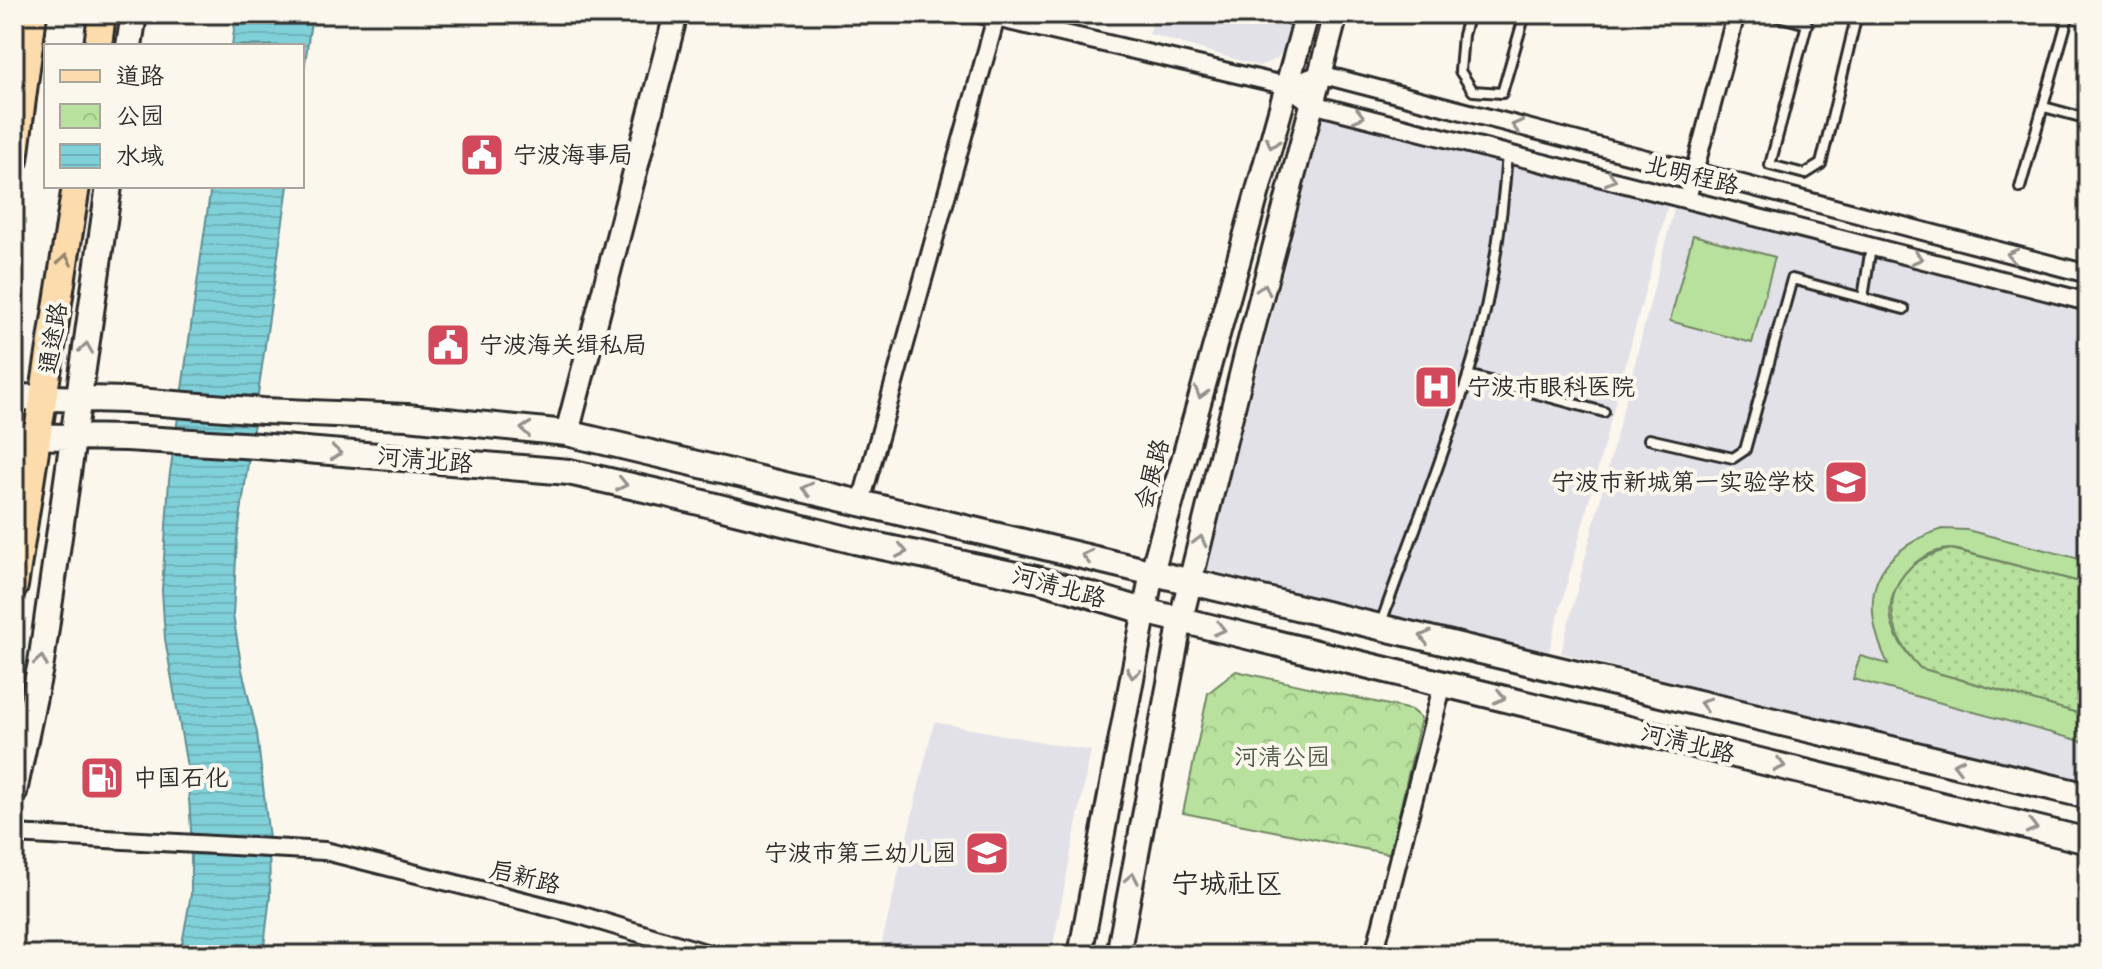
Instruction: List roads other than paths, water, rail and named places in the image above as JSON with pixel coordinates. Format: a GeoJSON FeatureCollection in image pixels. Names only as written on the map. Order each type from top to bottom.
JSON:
{"type":"FeatureCollection","features":[{"type":"Feature","properties":{"kind":"main road"},"geometry":{"type":"LineString","coordinates":[[14,160],[33,14]]}},
{"type":"Feature","properties":{"kind":"main road"},"geometry":{"type":"LineString","coordinates":[[98,44],[102,14]]}},
{"type":"Feature","properties":{"kind":"main road"},"geometry":{"type":"LineString","coordinates":[[129,44],[134,14]]}},
{"type":"Feature","properties":{"kind":"main road","name":"通途路"},"geometry":{"type":"LineString","coordinates":[[14,586],[26,436],[44,398],[76,188]]}},
{"type":"Feature","properties":{"kind":"main road"},"geometry":{"type":"LineString","coordinates":[[14,792],[41,663],[109,188]]}},
{"type":"Feature","properties":{"kind":"main road","name":"河清北路"},"geometry":{"type":"LineString","coordinates":[[14,397],[125,400],[263,411],[407,417],[567,433],[2088,796]]}},
{"type":"Feature","properties":{"kind":"main road","name":"河清北路"},"geometry":{"type":"LineString","coordinates":[[26,436],[258,446],[569,472],[855,541],[1040,580],[1144,611],[2088,841]]}},
{"type":"Feature","properties":{"kind":"street"},"geometry":{"type":"LineString","coordinates":[[567,433],[676,14]]}},
{"type":"Feature","properties":{"kind":"street","name":"北明程路"},"geometry":{"type":"LineString","coordinates":[[979,14],[1288,86],[1312,104],[2088,302]]}},
{"type":"Feature","properties":{"kind":"street","name":"会展路"},"geometry":{"type":"LineString","coordinates":[[1080,955],[1152,572],[1307,14]]}},
{"type":"Feature","properties":{"kind":"street"},"geometry":{"type":"LineString","coordinates":[[1118,955],[1181,619],[1336,14]]}},
{"type":"Feature","properties":{"kind":"street"},"geometry":{"type":"LineString","coordinates":[[1687,199],[1736,14]]}},
{"type":"Feature","properties":{"kind":"street"},"geometry":{"type":"LineString","coordinates":[[861,502],[996,16]]}},
{"type":"Feature","properties":{"kind":"street"},"geometry":{"type":"LineString","coordinates":[[1288,86],[1320,74]]}},
{"type":"Feature","properties":{"kind":"street","name":"北明程路"},"geometry":{"type":"LineString","coordinates":[[1320,74],[2088,274]]}},
{"type":"Feature","properties":{"kind":"street"},"geometry":{"type":"LineString","coordinates":[[1374,955],[1443,683]]}},
{"type":"Feature","properties":{"kind":"street","name":"启新路"},"geometry":{"type":"LineString","coordinates":[[14,834],[325,851],[580,915],[712,955]]}},
{"type":"Feature","properties":{"kind":"lane"},"geometry":{"type":"LineString","coordinates":[[1469,14],[1463,35],[1460,71],[1473,91],[1502,93],[1525,14]]}},
{"type":"Feature","properties":{"kind":"lane"},"geometry":{"type":"LineString","coordinates":[[1770,14],[1807,24],[1770,165],[1805,174],[1821,164],[1857,14]]}},
{"type":"Feature","properties":{"kind":"lane"},"geometry":{"type":"LineString","coordinates":[[2020,188],[2069,14]]}},
{"type":"Feature","properties":{"kind":"lane"},"geometry":{"type":"LineString","coordinates":[[2044,107],[2088,119]]}},
{"type":"Feature","properties":{"kind":"lane"},"geometry":{"type":"LineString","coordinates":[[1380,626],[1468,375],[1487,299],[1504,193],[1507,153]]}},
{"type":"Feature","properties":{"kind":"lane"},"geometry":{"type":"LineString","coordinates":[[1863,298],[1871,246]]}},
{"type":"Feature","properties":{"kind":"lane"},"geometry":{"type":"LineString","coordinates":[[1649,439],[1733,458],[1745,450],[1792,279],[1904,309]]}},
{"type":"Feature","properties":{"kind":"lane"},"geometry":{"type":"LineString","coordinates":[[1468,375],[1604,412]]}},
{"type":"Feature","properties":{"kind":"water"},"geometry":{"type":"Polygon","coordinates":[[[236,14],[312,14],[304,70],[304,44],[232,44],[236,14]]]}},
{"type":"Feature","properties":{"kind":"water"},"geometry":{"type":"Polygon","coordinates":[[[211,188],[288,188],[237,540],[233,615],[257,733],[269,839],[270,896],[263,955],[180,955],[191,894],[191,830],[187,767],[165,639],[162,590],[169,480],[211,188]]]}},
{"type":"Feature","properties":{"kind":"place","name":"宁波海事局"},"geometry":{"type":"Point","coordinates":[482,155]}},
{"type":"Feature","properties":{"kind":"place","name":"宁波海关缉私局"},"geometry":{"type":"Point","coordinates":[448,345]}},
{"type":"Feature","properties":{"kind":"place","name":"宁波市眼科医院"},"geometry":{"type":"Point","coordinates":[1436,387]}},
{"type":"Feature","properties":{"kind":"place","name":"宁波市新城第一实验学校"},"geometry":{"type":"Point","coordinates":[1846,482]}},
{"type":"Feature","properties":{"kind":"place","name":"中国石化"},"geometry":{"type":"Point","coordinates":[102,778]}},
{"type":"Feature","properties":{"kind":"place","name":"宁波市第三幼儿园"},"geometry":{"type":"Point","coordinates":[987,853]}},
{"type":"Feature","properties":{"kind":"district","name":"宁城社区"},"geometry":{"type":"Point","coordinates":[1227,883]}},
{"type":"Feature","properties":{"kind":"park label","name":"河清公园"},"geometry":{"type":"Point","coordinates":[1282,757]}}]}
